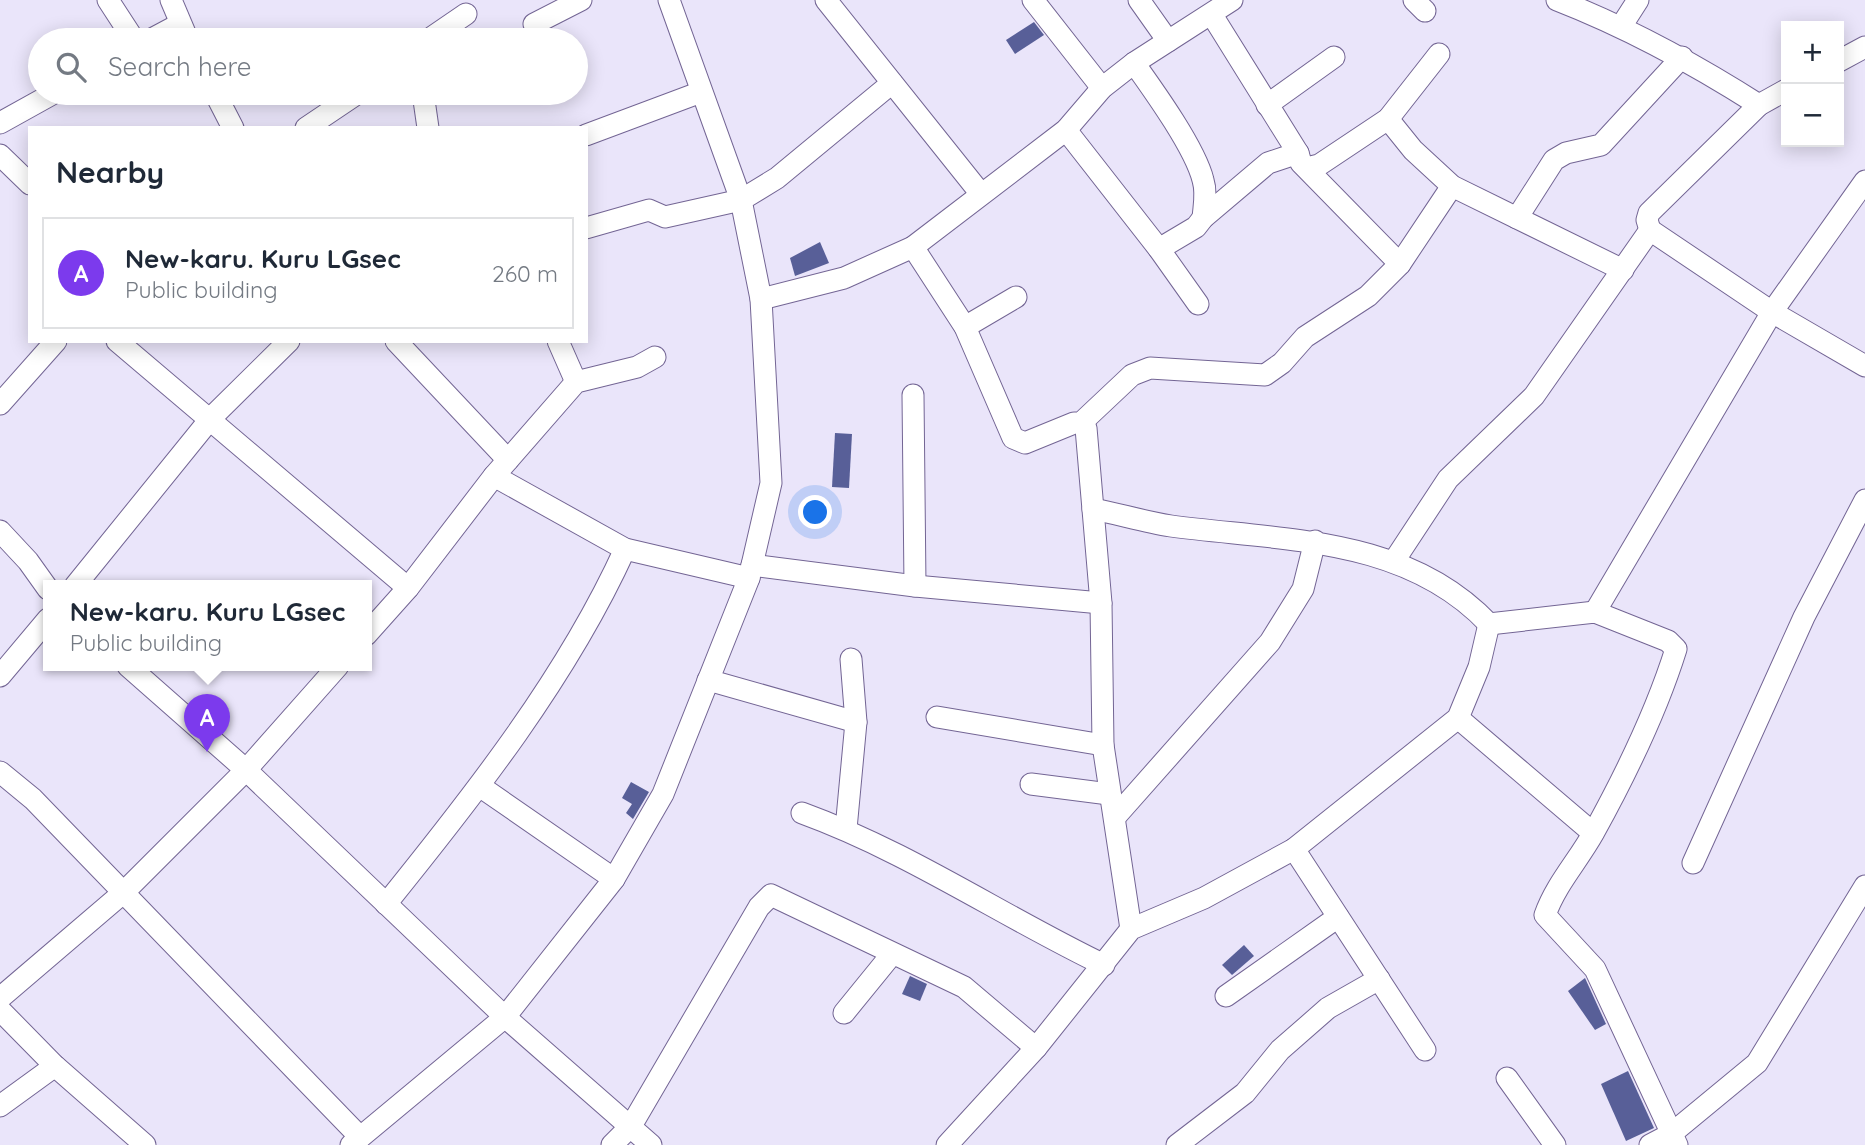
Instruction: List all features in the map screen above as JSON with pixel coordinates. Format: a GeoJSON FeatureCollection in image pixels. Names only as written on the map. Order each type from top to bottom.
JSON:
{"type":"FeatureCollection","features":[{"type":"Feature","properties":{"kind":"street"},"geometry":{"type":"LineString","coordinates":[[108,0],[127,28]]}},
{"type":"Feature","properties":{"kind":"street"},"geometry":{"type":"LineString","coordinates":[[170,0],[182,28]]}},
{"type":"Feature","properties":{"kind":"street"},"geometry":{"type":"LineString","coordinates":[[534,24],[581,0]]}},
{"type":"Feature","properties":{"kind":"street"},"geometry":{"type":"LineString","coordinates":[[0,772],[33,799],[124,892],[356,1141],[505,1017],[614,879],[663,794],[750,572],[771,483],[761,299],[741,200],[669,0]]}},
{"type":"Feature","properties":{"kind":"street"},"geometry":{"type":"LineString","coordinates":[[826,0],[981,194]]}},
{"type":"Feature","properties":{"kind":"street"},"geometry":{"type":"LineString","coordinates":[[1033,0],[1102,88]]}},
{"type":"Feature","properties":{"kind":"street"},"geometry":{"type":"LineString","coordinates":[[1139,0],[1168,41]]}},
{"type":"Feature","properties":{"kind":"street"},"geometry":{"type":"LineString","coordinates":[[761,299],[844,278],[913,247],[1066,130],[1102,88],[1134,63],[1233,0]]}},
{"type":"Feature","properties":{"kind":"street"},"geometry":{"type":"LineString","coordinates":[[1557,0],[1622,25],[1682,57],[1759,105]]}},
{"type":"Feature","properties":{"kind":"street"},"geometry":{"type":"LineString","coordinates":[[1622,25],[1638,0]]}},
{"type":"Feature","properties":{"kind":"street"},"geometry":{"type":"LineString","coordinates":[[446,28],[466,14]]}},
{"type":"Feature","properties":{"kind":"street"},"geometry":{"type":"LineString","coordinates":[[1212,15],[1303,161],[1400,264]]}},
{"type":"Feature","properties":{"kind":"street"},"geometry":{"type":"LineString","coordinates":[[1844,58],[1865,47]]}},
{"type":"Feature","properties":{"kind":"street"},"geometry":{"type":"LineString","coordinates":[[1159,249],[1196,227],[1213,198],[1268,163],[1303,161],[1319,165],[1388,118],[1439,54]]}},
{"type":"Feature","properties":{"kind":"street"},"geometry":{"type":"LineString","coordinates":[[1268,105],[1334,57]]}},
{"type":"Feature","properties":{"kind":"street"},"geometry":{"type":"LineString","coordinates":[[1517,218],[1554,160],[1566,153],[1601,145],[1682,57]]}},
{"type":"Feature","properties":{"kind":"street"},"geometry":{"type":"LineString","coordinates":[[1134,63],[1162,102],[1213,198]]}},
{"type":"Feature","properties":{"kind":"street"},"geometry":{"type":"LineString","coordinates":[[588,227],[649,210],[665,217],[741,200],[777,178],[892,83]]}},
{"type":"Feature","properties":{"kind":"street"},"geometry":{"type":"LineString","coordinates":[[588,134],[701,92]]}},
{"type":"Feature","properties":{"kind":"street"},"geometry":{"type":"LineString","coordinates":[[1781,93],[1759,105],[1649,213],[1647,220],[1650,230],[1772,312],[1865,366]]}},
{"type":"Feature","properties":{"kind":"street"},"geometry":{"type":"LineString","coordinates":[[0,123],[32,105]]}},
{"type":"Feature","properties":{"kind":"street"},"geometry":{"type":"LineString","coordinates":[[221,105],[232,126]]}},
{"type":"Feature","properties":{"kind":"street"},"geometry":{"type":"LineString","coordinates":[[309,126],[340,105]]}},
{"type":"Feature","properties":{"kind":"street"},"geometry":{"type":"LineString","coordinates":[[425,105],[428,126]]}},
{"type":"Feature","properties":{"kind":"street"},"geometry":{"type":"LineString","coordinates":[[1388,118],[1413,150],[1452,187],[1623,270]]}},
{"type":"Feature","properties":{"kind":"street"},"geometry":{"type":"LineString","coordinates":[[1066,130],[1159,249],[1198,304]]}},
{"type":"Feature","properties":{"kind":"street"},"geometry":{"type":"LineString","coordinates":[[0,155],[28,182]]}},
{"type":"Feature","properties":{"kind":"street"},"geometry":{"type":"LineString","coordinates":[[1595,612],[1772,312],[1865,181]]}},
{"type":"Feature","properties":{"kind":"street"},"geometry":{"type":"LineString","coordinates":[[913,247],[965,327],[1013,438],[1025,443],[1081,423],[1132,375],[1150,368],[1265,375],[1282,363],[1305,337],[1368,296],[1400,264],[1452,187]]}},
{"type":"Feature","properties":{"kind":"street"},"geometry":{"type":"LineString","coordinates":[[1394,561],[1448,479],[1534,396],[1650,230]]}},
{"type":"Feature","properties":{"kind":"street"},"geometry":{"type":"LineString","coordinates":[[965,327],[1016,297]]}},
{"type":"Feature","properties":{"kind":"street"},"geometry":{"type":"LineString","coordinates":[[0,404],[54,343]]}},
{"type":"Feature","properties":{"kind":"street"},"geometry":{"type":"LineString","coordinates":[[119,343],[408,588]]}},
{"type":"Feature","properties":{"kind":"street"},"geometry":{"type":"LineString","coordinates":[[80,580],[211,418],[287,343]]}},
{"type":"Feature","properties":{"kind":"street"},"geometry":{"type":"LineString","coordinates":[[398,343],[501,468],[625,549],[750,572],[1101,603]]}},
{"type":"Feature","properties":{"kind":"street"},"geometry":{"type":"LineString","coordinates":[[559,343],[576,382]]}},
{"type":"Feature","properties":{"kind":"street"},"geometry":{"type":"LineString","coordinates":[[372,628],[408,588],[501,468],[576,382],[637,366],[655,357]]}},
{"type":"Feature","properties":{"kind":"street"},"geometry":{"type":"LineString","coordinates":[[913,396],[915,586]]}},
{"type":"Feature","properties":{"kind":"street"},"geometry":{"type":"LineString","coordinates":[[1081,423],[1086,428],[1101,603],[1103,745],[1109,794],[1116,816],[1131,929]]}},
{"type":"Feature","properties":{"kind":"street"},"geometry":{"type":"LineString","coordinates":[[1693,863],[1804,617],[1865,500]]}},
{"type":"Feature","properties":{"kind":"street"},"geometry":{"type":"LineString","coordinates":[[1093,509],[1168,526],[1315,541],[1394,561],[1466,600],[1489,624]]}},
{"type":"Feature","properties":{"kind":"street"},"geometry":{"type":"LineString","coordinates":[[0,531],[43,582]]}},
{"type":"Feature","properties":{"kind":"street"},"geometry":{"type":"LineString","coordinates":[[1116,816],[1270,642],[1303,589],[1315,541]]}},
{"type":"Feature","properties":{"kind":"street"},"geometry":{"type":"LineString","coordinates":[[386,904],[481,787],[603,598],[625,549]]}},
{"type":"Feature","properties":{"kind":"street"},"geometry":{"type":"LineString","coordinates":[[1489,624],[1595,612],[1668,641],[1676,649],[1657,705],[1593,833],[1552,895],[1545,915],[1595,969],[1674,1139]]}},
{"type":"Feature","properties":{"kind":"street"},"geometry":{"type":"LineString","coordinates":[[947,1145],[1036,1048],[1131,929],[1204,898],[1294,849],[1458,718],[1479,667],[1489,624]]}},
{"type":"Feature","properties":{"kind":"street"},"geometry":{"type":"LineString","coordinates":[[0,676],[43,625]]}},
{"type":"Feature","properties":{"kind":"street"},"geometry":{"type":"LineString","coordinates":[[846,829],[856,722],[851,659]]}},
{"type":"Feature","properties":{"kind":"street"},"geometry":{"type":"LineString","coordinates":[[134,671],[246,770],[505,1017],[651,1145]]}},
{"type":"Feature","properties":{"kind":"street"},"geometry":{"type":"LineString","coordinates":[[0,998],[124,892],[246,770],[334,671]]}},
{"type":"Feature","properties":{"kind":"street"},"geometry":{"type":"LineString","coordinates":[[708,680],[856,722]]}},
{"type":"Feature","properties":{"kind":"street"},"geometry":{"type":"LineString","coordinates":[[937,717],[1103,745]]}},
{"type":"Feature","properties":{"kind":"street"},"geometry":{"type":"LineString","coordinates":[[1458,718],[1593,833]]}},
{"type":"Feature","properties":{"kind":"street"},"geometry":{"type":"LineString","coordinates":[[1031,784],[1109,794]]}},
{"type":"Feature","properties":{"kind":"street"},"geometry":{"type":"LineString","coordinates":[[481,787],[614,879]]}},
{"type":"Feature","properties":{"kind":"street"},"geometry":{"type":"LineString","coordinates":[[802,813],[846,829],[984,899],[1032,930],[1104,965]]}},
{"type":"Feature","properties":{"kind":"street"},"geometry":{"type":"LineString","coordinates":[[1294,849],[1425,1050]]}},
{"type":"Feature","properties":{"kind":"street"},"geometry":{"type":"LineString","coordinates":[[1650,1145],[1674,1139],[1757,1063],[1865,886]]}},
{"type":"Feature","properties":{"kind":"street"},"geometry":{"type":"LineString","coordinates":[[612,1145],[632,1126],[759,907],[771,895],[964,987],[1036,1048]]}},
{"type":"Feature","properties":{"kind":"street"},"geometry":{"type":"LineString","coordinates":[[1226,996],[1338,917]]}},
{"type":"Feature","properties":{"kind":"street"},"geometry":{"type":"LineString","coordinates":[[844,1013],[892,954]]}},
{"type":"Feature","properties":{"kind":"street"},"geometry":{"type":"LineString","coordinates":[[1177,1145],[1245,1093],[1280,1050],[1328,1009],[1379,979]]}},
{"type":"Feature","properties":{"kind":"street"},"geometry":{"type":"LineString","coordinates":[[0,1010],[55,1066],[145,1145]]}},
{"type":"Feature","properties":{"kind":"street"},"geometry":{"type":"LineString","coordinates":[[0,1105],[55,1066]]}},
{"type":"Feature","properties":{"kind":"street"},"geometry":{"type":"LineString","coordinates":[[1507,1078],[1555,1145]]}},
{"type":"Feature","properties":{"kind":"building"},"geometry":{"type":"Polygon","coordinates":[[[1034,22],[1044,35],[1015,54],[1006,40],[1034,22]]]}},
{"type":"Feature","properties":{"kind":"building"},"geometry":{"type":"Polygon","coordinates":[[[820,242],[829,263],[795,276],[790,258],[820,242]]]}},
{"type":"Feature","properties":{"kind":"building"},"geometry":{"type":"Polygon","coordinates":[[[835,433],[852,434],[849,488],[832,487],[835,433]]]}},
{"type":"Feature","properties":{"kind":"building"},"geometry":{"type":"Polygon","coordinates":[[[631,782],[649,792],[633,819],[626,813],[632,804],[622,798],[631,782]]]}},
{"type":"Feature","properties":{"kind":"building"},"geometry":{"type":"Polygon","coordinates":[[[1244,945],[1254,956],[1232,975],[1222,965],[1244,945]]]}},
{"type":"Feature","properties":{"kind":"building"},"geometry":{"type":"Polygon","coordinates":[[[910,976],[927,984],[920,1001],[902,994],[910,976]]]}},
{"type":"Feature","properties":{"kind":"building"},"geometry":{"type":"Polygon","coordinates":[[[1585,978],[1606,1024],[1595,1030],[1568,991],[1585,978]]]}},
{"type":"Feature","properties":{"kind":"building"},"geometry":{"type":"Polygon","coordinates":[[[1628,1071],[1654,1128],[1626,1141],[1601,1084],[1628,1071]]]}},
{"type":"Feature","properties":{"kind":"place","name":"New-karu. Kuru LGsec"},"geometry":{"type":"Point","coordinates":[207,752]}}]}
